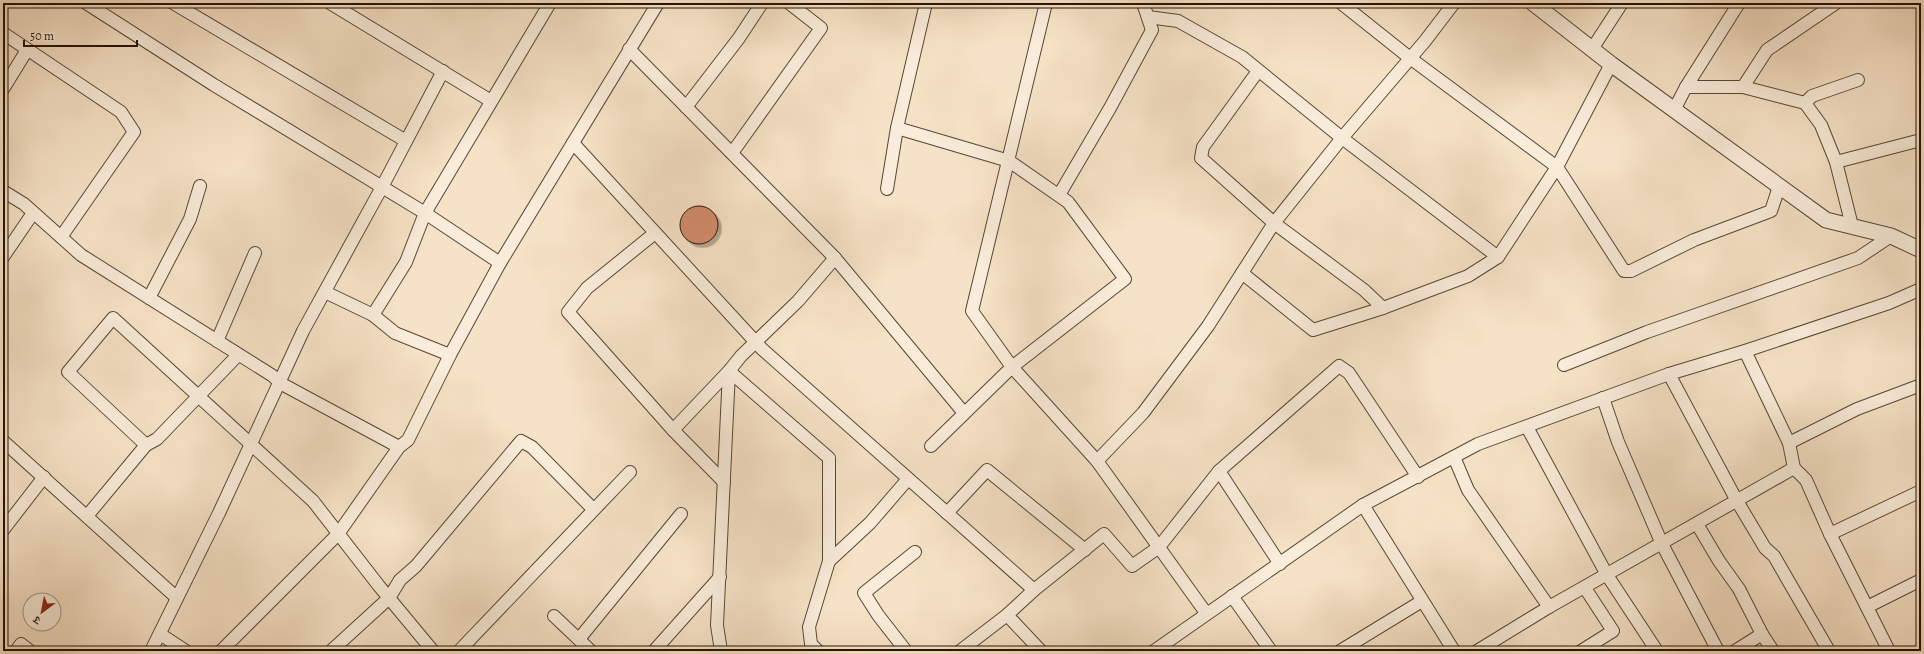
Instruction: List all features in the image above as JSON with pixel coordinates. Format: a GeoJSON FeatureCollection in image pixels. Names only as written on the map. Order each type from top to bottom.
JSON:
{"type":"FeatureCollection","features":[{"type":"Feature","properties":{"kind":"street"},"geometry":{"type":"LineString","coordinates":[[86,3],[214,85],[425,213],[500,263]]}},
{"type":"Feature","properties":{"kind":"street"},"geometry":{"type":"LineString","coordinates":[[174,3],[406,141]]}},
{"type":"Feature","properties":{"kind":"street"},"geometry":{"type":"LineString","coordinates":[[330,3],[492,101]]}},
{"type":"Feature","properties":{"kind":"street"},"geometry":{"type":"LineString","coordinates":[[373,315],[406,262],[425,213],[550,3]]}},
{"type":"Feature","properties":{"kind":"street"},"geometry":{"type":"LineString","coordinates":[[221,651],[338,534],[399,447],[408,440],[450,355],[500,263],[658,3]]}},
{"type":"Feature","properties":{"kind":"street"},"geometry":{"type":"LineString","coordinates":[[686,107],[739,38],[762,3]]}},
{"type":"Feature","properties":{"kind":"street"},"geometry":{"type":"LineString","coordinates":[[732,153],[821,28],[790,3]]}},
{"type":"Feature","properties":{"kind":"street"},"geometry":{"type":"LineString","coordinates":[[887,189],[897,128],[926,3]]}},
{"type":"Feature","properties":{"kind":"street"},"geometry":{"type":"LineString","coordinates":[[1046,3],[972,311],[1012,367],[1097,461],[1206,613]]}},
{"type":"Feature","properties":{"kind":"street"},"geometry":{"type":"LineString","coordinates":[[1059,195],[1110,108],[1152,30],[1143,3]]}},
{"type":"Feature","properties":{"kind":"street"},"geometry":{"type":"LineString","coordinates":[[1341,3],[1410,58],[1557,167],[1624,271],[1631,271],[1694,240],[1771,211],[1779,187]]}},
{"type":"Feature","properties":{"kind":"street"},"geometry":{"type":"LineString","coordinates":[[1097,461],[1143,413],[1208,326],[1274,223],[1454,3]]}},
{"type":"Feature","properties":{"kind":"street"},"geometry":{"type":"LineString","coordinates":[[1533,3],[1611,64],[1826,220],[1891,236],[1921,250]]}},
{"type":"Feature","properties":{"kind":"street"},"geometry":{"type":"LineString","coordinates":[[1592,49],[1622,3]]}},
{"type":"Feature","properties":{"kind":"street"},"geometry":{"type":"LineString","coordinates":[[1674,110],[1686,87],[1739,3]]}},
{"type":"Feature","properties":{"kind":"street"},"geometry":{"type":"LineString","coordinates":[[1743,87],[1767,50],[1836,3]]}},
{"type":"Feature","properties":{"kind":"street"},"geometry":{"type":"LineString","coordinates":[[1148,17],[1178,21],[1242,57],[1342,138],[1498,257]]}},
{"type":"Feature","properties":{"kind":"street"},"geometry":{"type":"LineString","coordinates":[[3,33],[121,112],[134,132],[61,237]]}},
{"type":"Feature","properties":{"kind":"street"},"geometry":{"type":"LineString","coordinates":[[630,49],[835,258],[964,413]]}},
{"type":"Feature","properties":{"kind":"street"},"geometry":{"type":"LineString","coordinates":[[3,89],[27,50]]}},
{"type":"Feature","properties":{"kind":"street"},"geometry":{"type":"LineString","coordinates":[[1242,273],[1313,330],[1383,308],[1468,276],[1498,257],[1557,167],[1611,64]]}},
{"type":"Feature","properties":{"kind":"street"},"geometry":{"type":"LineString","coordinates":[[151,651],[251,445],[304,331],[382,187],[442,71]]}},
{"type":"Feature","properties":{"kind":"street"},"geometry":{"type":"LineString","coordinates":[[1258,71],[1203,148],[1201,158],[1274,223],[1364,290],[1383,308]]}},
{"type":"Feature","properties":{"kind":"street"},"geometry":{"type":"LineString","coordinates":[[1805,103],[1812,96],[1858,80]]}},
{"type":"Feature","properties":{"kind":"street"},"geometry":{"type":"LineString","coordinates":[[1686,87],[1743,87],[1805,103],[1821,125],[1836,162],[1852,226]]}},
{"type":"Feature","properties":{"kind":"street"},"geometry":{"type":"LineString","coordinates":[[897,128],[1009,161],[1068,202],[1126,279],[1012,367],[931,446]]}},
{"type":"Feature","properties":{"kind":"street"},"geometry":{"type":"LineString","coordinates":[[1836,162],[1921,140]]}},
{"type":"Feature","properties":{"kind":"street"},"geometry":{"type":"LineString","coordinates":[[573,143],[756,342],[1034,590]]}},
{"type":"Feature","properties":{"kind":"street"},"geometry":{"type":"LineString","coordinates":[[149,298],[190,219],[200,186]]}},
{"type":"Feature","properties":{"kind":"street"},"geometry":{"type":"LineString","coordinates":[[3,191],[33,212],[82,255],[280,383],[399,447]]}},
{"type":"Feature","properties":{"kind":"street"},"geometry":{"type":"LineString","coordinates":[[3,257],[33,212]]}},
{"type":"Feature","properties":{"kind":"street"},"geometry":{"type":"LineString","coordinates":[[655,233],[587,288],[568,312],[673,430],[724,482]]}},
{"type":"Feature","properties":{"kind":"street"},"geometry":{"type":"LineString","coordinates":[[1564,365],[1647,332],[1858,258],[1891,236]]}},
{"type":"Feature","properties":{"kind":"street"},"geometry":{"type":"LineString","coordinates":[[217,341],[255,253]]}},
{"type":"Feature","properties":{"kind":"street"},"geometry":{"type":"LineString","coordinates":[[673,430],[742,356],[798,301],[835,258]]}},
{"type":"Feature","properties":{"kind":"street"},"geometry":{"type":"LineString","coordinates":[[1154,651],[1206,613],[1280,564],[1363,505],[1478,444],[1669,374],[1745,351],[1889,303],[1921,289]]}},
{"type":"Feature","properties":{"kind":"street"},"geometry":{"type":"LineString","coordinates":[[325,292],[373,315],[395,333],[450,355]]}},
{"type":"Feature","properties":{"kind":"street"},"geometry":{"type":"LineString","coordinates":[[146,445],[68,372],[114,318],[313,501],[389,598],[433,651]]}},
{"type":"Feature","properties":{"kind":"street"},"geometry":{"type":"LineString","coordinates":[[1745,351],[1790,443],[1794,468],[1806,480],[1830,534],[1890,651]]}},
{"type":"Feature","properties":{"kind":"street"},"geometry":{"type":"LineString","coordinates":[[86,516],[146,445],[157,439],[238,355]]}},
{"type":"Feature","properties":{"kind":"street"},"geometry":{"type":"LineString","coordinates":[[960,651],[1007,615],[1034,590],[1104,534],[1132,566],[1159,547],[1219,471],[1339,366],[1349,374],[1418,477]]}},
{"type":"Feature","properties":{"kind":"street"},"geometry":{"type":"LineString","coordinates":[[720,651],[717,625],[729,371]]}},
{"type":"Feature","properties":{"kind":"street"},"geometry":{"type":"LineString","coordinates":[[729,371],[829,458],[829,561],[809,627],[811,644],[818,651]]}},
{"type":"Feature","properties":{"kind":"street"},"geometry":{"type":"LineString","coordinates":[[1669,374],[1737,501],[1765,548],[1774,556],[1829,651]]}},
{"type":"Feature","properties":{"kind":"street"},"geometry":{"type":"LineString","coordinates":[[1790,443],[1857,409],[1921,385]]}},
{"type":"Feature","properties":{"kind":"street"},"geometry":{"type":"LineString","coordinates":[[1602,398],[1618,442],[1662,544],[1718,651]]}},
{"type":"Feature","properties":{"kind":"street"},"geometry":{"type":"LineString","coordinates":[[1527,427],[1607,575],[1657,651]]}},
{"type":"Feature","properties":{"kind":"street"},"geometry":{"type":"LineString","coordinates":[[3,441],[177,598]]}},
{"type":"Feature","properties":{"kind":"street"},"geometry":{"type":"LineString","coordinates":[[331,651],[389,598],[400,580],[416,566],[521,441],[532,447],[593,509]]}},
{"type":"Feature","properties":{"kind":"street"},"geometry":{"type":"LineString","coordinates":[[1454,457],[1468,490],[1549,607]]}},
{"type":"Feature","properties":{"kind":"street"},"geometry":{"type":"LineString","coordinates":[[1477,651],[1549,607],[1585,588],[1794,468]]}},
{"type":"Feature","properties":{"kind":"street"},"geometry":{"type":"LineString","coordinates":[[947,513],[987,470],[1085,550]]}},
{"type":"Feature","properties":{"kind":"street"},"geometry":{"type":"LineString","coordinates":[[1219,471],[1280,564]]}},
{"type":"Feature","properties":{"kind":"street"},"geometry":{"type":"LineString","coordinates":[[459,651],[630,472]]}},
{"type":"Feature","properties":{"kind":"street"},"geometry":{"type":"LineString","coordinates":[[3,530],[44,477]]}},
{"type":"Feature","properties":{"kind":"street"},"geometry":{"type":"LineString","coordinates":[[829,561],[870,523],[908,479]]}},
{"type":"Feature","properties":{"kind":"street"},"geometry":{"type":"LineString","coordinates":[[1830,534],[1921,491]]}},
{"type":"Feature","properties":{"kind":"street"},"geometry":{"type":"LineString","coordinates":[[1363,505],[1454,651]]}},
{"type":"Feature","properties":{"kind":"street"},"geometry":{"type":"LineString","coordinates":[[579,639],[681,514]]}},
{"type":"Feature","properties":{"kind":"street"},"geometry":{"type":"LineString","coordinates":[[1697,524],[1719,561],[1739,589],[1762,634],[1773,651]]}},
{"type":"Feature","properties":{"kind":"street"},"geometry":{"type":"LineString","coordinates":[[906,651],[878,616],[864,593],[915,552]]}},
{"type":"Feature","properties":{"kind":"street"},"geometry":{"type":"LineString","coordinates":[[654,651],[720,577]]}},
{"type":"Feature","properties":{"kind":"street"},"geometry":{"type":"LineString","coordinates":[[1867,607],[1921,580]]}},
{"type":"Feature","properties":{"kind":"street"},"geometry":{"type":"LineString","coordinates":[[1581,651],[1613,631],[1585,588]]}},
{"type":"Feature","properties":{"kind":"street"},"geometry":{"type":"LineString","coordinates":[[1232,596],[1271,651]]}},
{"type":"Feature","properties":{"kind":"street"},"geometry":{"type":"LineString","coordinates":[[1340,651],[1422,601]]}},
{"type":"Feature","properties":{"kind":"street"},"geometry":{"type":"LineString","coordinates":[[1007,615],[1041,651]]}},
{"type":"Feature","properties":{"kind":"street"},"geometry":{"type":"LineString","coordinates":[[554,616],[591,651]]}},
{"type":"Feature","properties":{"kind":"street"},"geometry":{"type":"LineString","coordinates":[[160,634],[186,651]]}},
{"type":"Feature","properties":{"kind":"street"},"geometry":{"type":"LineString","coordinates":[[1736,651],[1762,634]]}},
{"type":"Feature","properties":{"kind":"street"},"geometry":{"type":"LineString","coordinates":[[16,651],[22,644],[30,651]]}},
{"type":"Feature","properties":{"kind":"building"},"geometry":{"type":"Polygon","coordinates":[[[695,206],[703,206],[713,211],[717,218],[717,232],[713,239],[703,244],[695,244],[685,239],[683,236],[680,229],[680,221],[685,211],[688,209],[695,206]]]}}]}
